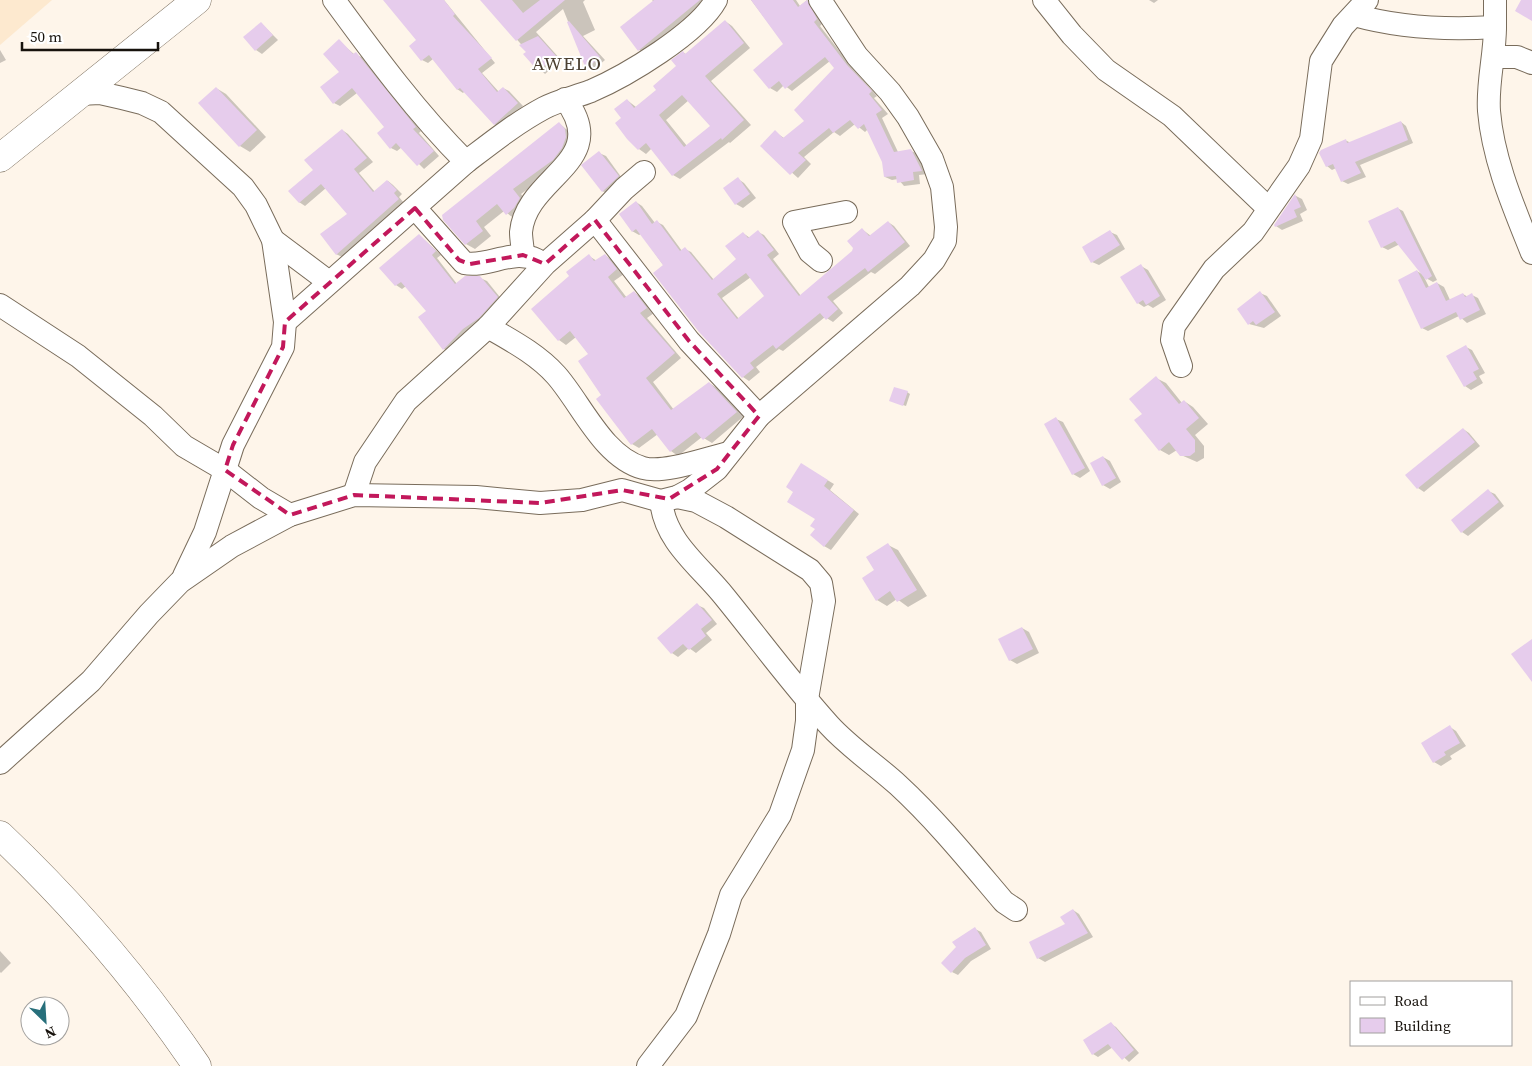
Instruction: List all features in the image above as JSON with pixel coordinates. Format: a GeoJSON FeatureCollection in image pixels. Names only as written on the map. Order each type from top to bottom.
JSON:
{"type":"FeatureCollection","features":[{"type":"Feature","properties":{"kind":"main road"},"geometry":{"type":"LineString","coordinates":[[0,158],[197,0]]}},
{"type":"Feature","properties":{"kind":"main road"},"geometry":{"type":"LineString","coordinates":[[0,835],[88,925],[135,982],[197,1066]]}},
{"type":"Feature","properties":{"kind":"street"},"geometry":{"type":"LineString","coordinates":[[334,0],[379,61],[437,132],[466,162]]}},
{"type":"Feature","properties":{"kind":"street"},"geometry":{"type":"LineString","coordinates":[[284,322],[466,162],[545,108],[620,78],[686,33],[706,15],[716,0]]}},
{"type":"Feature","properties":{"kind":"street"},"geometry":{"type":"LineString","coordinates":[[820,0],[857,56],[890,92],[908,117],[932,159],[942,187],[946,227],[945,241],[934,260],[910,286],[759,416],[705,480],[669,499],[664,520],[675,540],[725,597],[807,699],[846,743],[897,784],[932,819],[1004,902],[1016,910]]}},
{"type":"Feature","properties":{"kind":"street"},"geometry":{"type":"LineString","coordinates":[[1044,0],[1072,35],[1106,70],[1172,116],[1268,208]]}},
{"type":"Feature","properties":{"kind":"street"},"geometry":{"type":"LineString","coordinates":[[1495,0],[1494,57],[1489,96],[1493,142],[1508,192],[1532,253]]}},
{"type":"Feature","properties":{"kind":"street"},"geometry":{"type":"LineString","coordinates":[[1181,366],[1173,346],[1172,335],[1181,313],[1214,268],[1253,232],[1305,155],[1314,124],[1321,61],[1330,44],[1361,7],[1404,25],[1469,29],[1495,27]]}},
{"type":"Feature","properties":{"kind":"street"},"geometry":{"type":"LineString","coordinates":[[1494,57],[1517,57],[1532,63]]}},
{"type":"Feature","properties":{"kind":"street"},"geometry":{"type":"LineString","coordinates":[[79,94],[100,93],[142,103],[160,112],[243,187],[273,240],[284,322],[283,347],[233,445],[205,532],[180,582]]}},
{"type":"Feature","properties":{"kind":"street"},"geometry":{"type":"LineString","coordinates":[[524,255],[522,232],[534,201],[572,159],[578,145],[581,133],[565,99]]}},
{"type":"Feature","properties":{"kind":"street"},"geometry":{"type":"LineString","coordinates":[[354,495],[365,462],[399,410],[488,327],[545,264],[595,220],[624,189],[644,172]]}},
{"type":"Feature","properties":{"kind":"street"},"geometry":{"type":"LineString","coordinates":[[415,208],[464,263],[476,264],[524,255],[545,264]]}},
{"type":"Feature","properties":{"kind":"street"},"geometry":{"type":"LineString","coordinates":[[821,261],[810,252],[794,222],[846,212]]}},
{"type":"Feature","properties":{"kind":"street"},"geometry":{"type":"LineString","coordinates":[[595,220],[689,341],[759,416]]}},
{"type":"Feature","properties":{"kind":"street"},"geometry":{"type":"LineString","coordinates":[[273,240],[329,282]]}},
{"type":"Feature","properties":{"kind":"street"},"geometry":{"type":"LineString","coordinates":[[0,305],[78,356],[153,416],[184,446],[225,470],[254,494],[290,516]]}},
{"type":"Feature","properties":{"kind":"street"},"geometry":{"type":"LineString","coordinates":[[488,327],[535,355],[549,368],[603,438],[621,456],[635,465],[654,469],[729,453]]}},
{"type":"Feature","properties":{"kind":"street"},"geometry":{"type":"LineString","coordinates":[[0,764],[91,681],[149,614],[180,582],[232,546],[290,516],[354,495],[476,497],[540,503],[574,501],[622,490],[669,499],[696,500],[734,521],[810,570],[819,579],[824,601],[807,699],[807,721],[803,750],[780,815],[731,895],[719,934],[686,1016],[648,1066]]}},
{"type":"Feature","properties":{"kind":"highlighted area"},"geometry":{"type":"Polygon","coordinates":[[[415,208],[459,260],[470,264],[523,255],[545,264],[595,220],[689,341],[759,416],[717,469],[669,499],[622,490],[540,503],[354,495],[290,515],[225,470],[233,445],[283,347],[285,322],[415,208]]]}},
{"type":"Feature","properties":{"kind":"shaded area"},"geometry":{"type":"Polygon","coordinates":[[[0,0],[52,0],[0,45],[0,0]]]}},
{"type":"Feature","properties":{"kind":"building"},"geometry":{"type":"Polygon","coordinates":[[[383,0],[444,0],[455,14],[453,16],[492,58],[478,69],[497,92],[503,87],[518,103],[494,125],[460,88],[457,90],[429,55],[421,61],[409,46],[416,40],[383,0]]]}},
{"type":"Feature","properties":{"kind":"building"},"geometry":{"type":"Polygon","coordinates":[[[480,0],[512,0],[523,13],[540,0],[565,0],[516,41],[480,0]]]}},
{"type":"Feature","properties":{"kind":"building"},"geometry":{"type":"Polygon","coordinates":[[[654,0],[700,0],[638,51],[620,27],[654,0]]]}},
{"type":"Feature","properties":{"kind":"building"},"geometry":{"type":"Polygon","coordinates":[[[751,0],[793,0],[798,7],[807,0],[817,19],[814,22],[847,65],[872,91],[869,94],[882,110],[876,114],[894,152],[911,149],[922,171],[913,172],[914,180],[897,183],[896,176],[884,177],[882,162],[864,124],[858,129],[850,120],[833,133],[829,128],[798,153],[806,160],[790,175],[760,146],[775,130],[783,138],[804,121],[794,110],[834,68],[825,57],[785,89],[779,81],[769,89],[753,70],[783,44],[751,0]]]}},
{"type":"Feature","properties":{"kind":"building"},"geometry":{"type":"Polygon","coordinates":[[[1521,0],[1532,0],[1532,21],[1515,11],[1521,0]]]}},
{"type":"Feature","properties":{"kind":"building"},"geometry":{"type":"Polygon","coordinates":[[[725,20],[744,43],[705,76],[744,120],[722,140],[721,138],[672,176],[646,143],[638,150],[627,139],[615,123],[621,118],[614,109],[627,99],[634,108],[656,90],[653,86],[676,66],[671,60],[683,51],[685,54],[725,20]],[[682,95],[659,115],[684,147],[710,126],[682,95]]]}},
{"type":"Feature","properties":{"kind":"building"},"geometry":{"type":"Polygon","coordinates":[[[569,21],[600,57],[586,69],[567,22],[569,21]]]}},
{"type":"Feature","properties":{"kind":"building"},"geometry":{"type":"Polygon","coordinates":[[[261,22],[273,35],[255,51],[243,37],[261,22]]]}},
{"type":"Feature","properties":{"kind":"building"},"geometry":{"type":"Polygon","coordinates":[[[538,36],[556,56],[538,71],[523,54],[526,52],[519,45],[538,36]]]}},
{"type":"Feature","properties":{"kind":"building"},"geometry":{"type":"Polygon","coordinates":[[[339,39],[353,54],[356,52],[416,127],[413,129],[434,151],[417,166],[396,143],[390,149],[377,133],[384,127],[352,88],[333,104],[320,87],[339,72],[323,54],[339,39]]]}},
{"type":"Feature","properties":{"kind":"building"},"geometry":{"type":"Polygon","coordinates":[[[216,87],[257,130],[239,147],[198,103],[216,87]]]}},
{"type":"Feature","properties":{"kind":"building"},"geometry":{"type":"Polygon","coordinates":[[[1401,121],[1408,140],[1355,162],[1361,173],[1341,182],[1333,164],[1326,167],[1319,153],[1321,150],[1346,139],[1347,143],[1401,121]]]}},
{"type":"Feature","properties":{"kind":"building"},"geometry":{"type":"Polygon","coordinates":[[[559,122],[565,129],[566,137],[562,148],[553,160],[513,189],[520,198],[514,208],[506,215],[497,204],[476,221],[483,231],[465,245],[443,220],[442,215],[559,122]]]}},
{"type":"Feature","properties":{"kind":"building"},"geometry":{"type":"Polygon","coordinates":[[[342,129],[367,158],[354,169],[373,192],[387,180],[397,190],[394,193],[399,199],[336,255],[320,234],[347,214],[321,184],[299,203],[288,191],[313,170],[304,160],[342,129]]]}},
{"type":"Feature","properties":{"kind":"building"},"geometry":{"type":"Polygon","coordinates":[[[599,151],[619,176],[602,192],[581,165],[599,151]]]}},
{"type":"Feature","properties":{"kind":"building"},"geometry":{"type":"Polygon","coordinates":[[[738,177],[750,194],[735,205],[723,188],[738,177]]]}},
{"type":"Feature","properties":{"kind":"building"},"geometry":{"type":"Polygon","coordinates":[[[1295,194],[1301,207],[1294,210],[1297,217],[1275,227],[1274,225],[1295,194]]]}},
{"type":"Feature","properties":{"kind":"building"},"geometry":{"type":"Polygon","coordinates":[[[636,201],[652,224],[657,220],[680,251],[685,247],[712,280],[736,259],[725,246],[743,232],[748,238],[758,230],[774,250],[767,255],[799,296],[852,251],[853,248],[847,241],[862,228],[869,236],[888,221],[905,242],[868,272],[865,268],[827,297],[838,309],[826,320],[820,313],[776,349],[773,345],[750,363],[754,368],[742,378],[699,332],[653,273],[663,265],[636,229],[632,232],[619,214],[636,201]],[[746,273],[717,294],[737,319],[764,296],[746,273]]]}},
{"type":"Feature","properties":{"kind":"building"},"geometry":{"type":"Polygon","coordinates":[[[1398,207],[1432,276],[1426,280],[1395,241],[1381,248],[1368,221],[1398,207]]]}},
{"type":"Feature","properties":{"kind":"building"},"geometry":{"type":"Polygon","coordinates":[[[1110,230],[1120,245],[1091,263],[1082,247],[1110,230]]]}},
{"type":"Feature","properties":{"kind":"building"},"geometry":{"type":"Polygon","coordinates":[[[419,234],[436,251],[432,255],[455,284],[465,276],[480,276],[498,297],[479,318],[463,329],[443,350],[418,317],[426,311],[401,282],[395,286],[379,268],[419,234]]]}},
{"type":"Feature","properties":{"kind":"building"},"geometry":{"type":"Polygon","coordinates":[[[589,254],[594,261],[605,254],[617,269],[608,277],[624,298],[634,291],[647,308],[640,313],[675,353],[646,378],[671,410],[709,382],[737,412],[703,440],[696,432],[670,452],[652,429],[631,445],[596,399],[601,395],[578,361],[588,354],[570,331],[558,341],[531,309],[569,276],[566,272],[589,254]]]}},
{"type":"Feature","properties":{"kind":"building"},"geometry":{"type":"Polygon","coordinates":[[[1141,264],[1160,296],[1146,305],[1143,300],[1137,304],[1120,277],[1141,264]]]}},
{"type":"Feature","properties":{"kind":"building"},"geometry":{"type":"Polygon","coordinates":[[[1417,270],[1426,288],[1437,282],[1446,301],[1463,293],[1465,297],[1472,293],[1480,310],[1460,320],[1456,312],[1421,329],[1398,280],[1417,270]]]}},
{"type":"Feature","properties":{"kind":"building"},"geometry":{"type":"Polygon","coordinates":[[[1260,291],[1275,312],[1256,325],[1253,321],[1248,325],[1237,309],[1260,291]]]}},
{"type":"Feature","properties":{"kind":"building"},"geometry":{"type":"Polygon","coordinates":[[[1466,345],[1479,369],[1473,372],[1477,379],[1464,387],[1446,356],[1466,345]]]}},
{"type":"Feature","properties":{"kind":"building"},"geometry":{"type":"Polygon","coordinates":[[[1156,376],[1179,404],[1184,400],[1199,418],[1186,429],[1195,440],[1195,452],[1190,456],[1180,456],[1169,442],[1159,451],[1134,420],[1142,414],[1129,399],[1156,376]]]}},
{"type":"Feature","properties":{"kind":"building"},"geometry":{"type":"Polygon","coordinates":[[[894,387],[908,391],[903,406],[889,401],[894,387]]]}},
{"type":"Feature","properties":{"kind":"building"},"geometry":{"type":"Polygon","coordinates":[[[1056,417],[1085,468],[1072,475],[1044,424],[1056,417]]]}},
{"type":"Feature","properties":{"kind":"building"},"geometry":{"type":"Polygon","coordinates":[[[1463,428],[1475,442],[1417,489],[1405,475],[1463,428]]]}},
{"type":"Feature","properties":{"kind":"building"},"geometry":{"type":"Polygon","coordinates":[[[1103,456],[1116,478],[1102,486],[1090,463],[1103,456]]]}},
{"type":"Feature","properties":{"kind":"building"},"geometry":{"type":"Polygon","coordinates":[[[801,463],[828,480],[824,486],[854,510],[824,547],[810,535],[815,529],[810,526],[815,519],[787,502],[793,492],[786,487],[801,463]]]}},
{"type":"Feature","properties":{"kind":"building"},"geometry":{"type":"Polygon","coordinates":[[[1488,489],[1499,502],[1461,533],[1451,520],[1488,489]]]}},
{"type":"Feature","properties":{"kind":"building"},"geometry":{"type":"Polygon","coordinates":[[[888,543],[917,590],[897,602],[890,591],[876,601],[862,578],[874,570],[866,557],[888,543]]]}},
{"type":"Feature","properties":{"kind":"building"},"geometry":{"type":"Polygon","coordinates":[[[697,603],[712,620],[701,629],[706,636],[689,650],[683,644],[671,654],[657,638],[697,603]]]}},
{"type":"Feature","properties":{"kind":"building"},"geometry":{"type":"Polygon","coordinates":[[[1022,627],[1033,649],[1009,661],[998,639],[1022,627]]]}},
{"type":"Feature","properties":{"kind":"building"},"geometry":{"type":"Polygon","coordinates":[[[1532,639],[1532,682],[1511,654],[1532,639]]]}},
{"type":"Feature","properties":{"kind":"building"},"geometry":{"type":"Polygon","coordinates":[[[1450,725],[1460,743],[1444,752],[1446,755],[1433,763],[1421,743],[1450,725]]]}},
{"type":"Feature","properties":{"kind":"building"},"geometry":{"type":"Polygon","coordinates":[[[1073,909],[1088,933],[1037,959],[1029,942],[1065,924],[1060,917],[1073,909]]]}},
{"type":"Feature","properties":{"kind":"building"},"geometry":{"type":"Polygon","coordinates":[[[975,927],[986,945],[965,958],[951,973],[941,963],[956,947],[952,942],[975,927]]]}},
{"type":"Feature","properties":{"kind":"building"},"geometry":{"type":"Polygon","coordinates":[[[1111,1022],[1134,1050],[1122,1060],[1108,1044],[1092,1055],[1083,1040],[1111,1022]]]}},
{"type":"Feature","properties":{"kind":"district","name":"AWELO"},"geometry":{"type":"Point","coordinates":[567,63]}}]}
